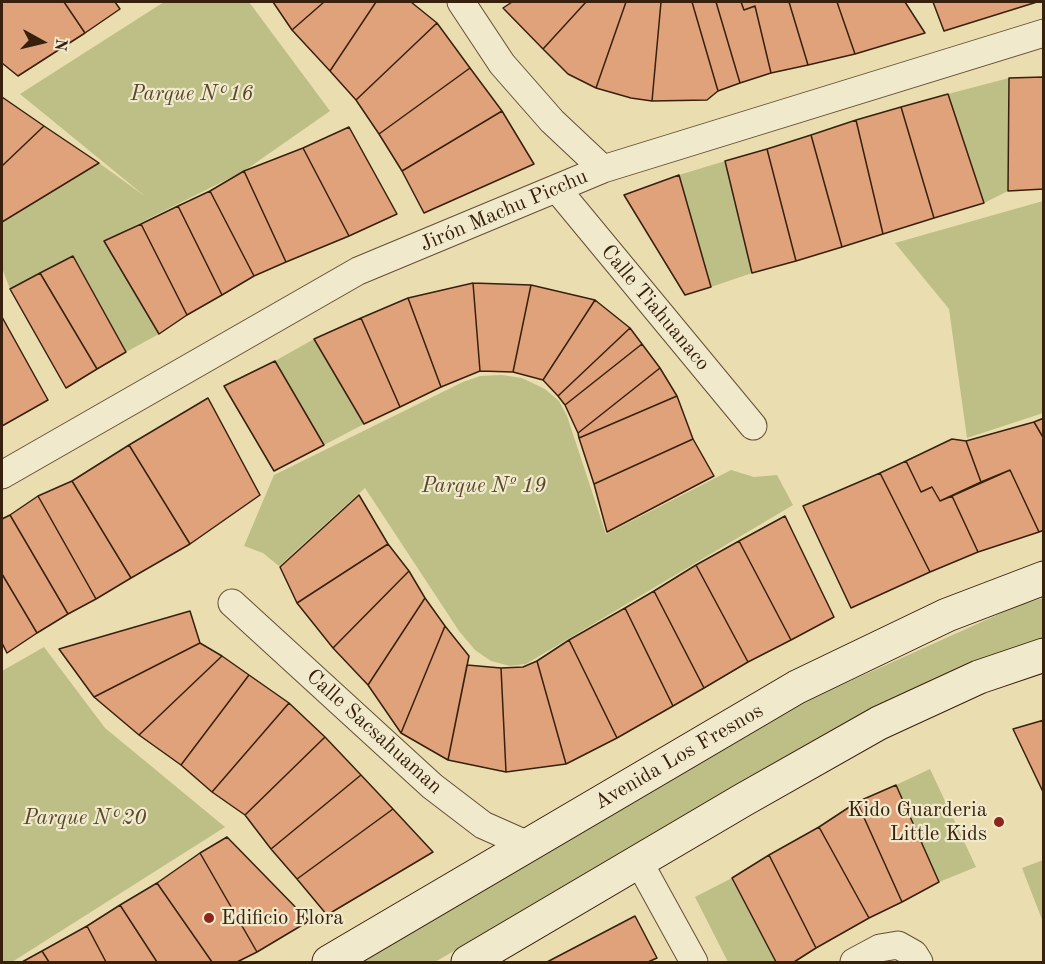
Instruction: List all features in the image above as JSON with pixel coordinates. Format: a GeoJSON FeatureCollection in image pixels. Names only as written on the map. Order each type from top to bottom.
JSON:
{"type":"FeatureCollection","features":[{"type":"Feature","properties":{"kind":"main road","name":"Avenida Los Fresnos"},"geometry":{"type":"LineString","coordinates":[[329,963],[797,687],[947,615],[1044,578]]}},
{"type":"Feature","properties":{"kind":"main road"},"geometry":{"type":"LineString","coordinates":[[468,963],[879,723],[980,677],[1044,655]]}},
{"type":"Feature","properties":{"kind":"street"},"geometry":{"type":"LineString","coordinates":[[461,2],[502,64],[552,121],[603,170]]}},
{"type":"Feature","properties":{"kind":"street","name":"Jirón Machu Picchu"},"geometry":{"type":"LineString","coordinates":[[2,476],[358,271],[603,170],[1044,33]]}},
{"type":"Feature","properties":{"kind":"street","name":"Calle Tiahuanaco"},"geometry":{"type":"LineString","coordinates":[[557,189],[753,426]]}},
{"type":"Feature","properties":{"kind":"street","name":"Calle Sacsahuaman"},"geometry":{"type":"LineString","coordinates":[[232,603],[432,786],[483,825],[528,845]]}},
{"type":"Feature","properties":{"kind":"street"},"geometry":{"type":"LineString","coordinates":[[639,862],[688,952]]}},
{"type":"Feature","properties":{"kind":"street"},"geometry":{"type":"LineString","coordinates":[[854,963],[880,948],[898,945],[914,954],[919,963]]}},
{"type":"Feature","properties":{"kind":"green space","name":"Parque N°16"},"geometry":{"type":"Polygon","coordinates":[[[164,2],[249,2],[330,111],[244,171],[104,241],[159,334],[126,352],[74,257],[10,289],[2,268],[2,222],[99,163],[146,197],[20,94],[164,2]]]}},
{"type":"Feature","properties":{"kind":"green space"},"geometry":{"type":"Polygon","coordinates":[[[1009,78],[1008,191],[984,203],[948,94],[1009,78]]]}},
{"type":"Feature","properties":{"kind":"green space"},"geometry":{"type":"Polygon","coordinates":[[[725,161],[752,273],[711,287],[679,175],[725,161]]]}},
{"type":"Feature","properties":{"kind":"green space"},"geometry":{"type":"Polygon","coordinates":[[[1043,201],[1043,413],[967,438],[949,309],[895,243],[1043,201]]]}},
{"type":"Feature","properties":{"kind":"green space"},"geometry":{"type":"Polygon","coordinates":[[[314,339],[364,424],[324,445],[275,361],[314,339]]]}},
{"type":"Feature","properties":{"kind":"green space","name":"Parque Nº 19"},"geometry":{"type":"Polygon","coordinates":[[[502,375],[522,378],[545,389],[559,401],[567,416],[606,534],[731,470],[754,477],[777,475],[793,505],[526,664],[510,666],[491,661],[475,650],[459,631],[365,488],[279,566],[263,553],[244,546],[274,475],[463,382],[480,376],[502,375]]]}},
{"type":"Feature","properties":{"kind":"green space"},"geometry":{"type":"Polygon","coordinates":[[[1043,598],[1043,642],[725,793],[435,962],[362,962],[806,701],[1017,606],[1043,598]]]}},
{"type":"Feature","properties":{"kind":"green space","name":"Parque N°20"},"geometry":{"type":"Polygon","coordinates":[[[44,647],[105,728],[225,827],[12,962],[2,962],[2,671],[44,647]]]}},
{"type":"Feature","properties":{"kind":"green space"},"geometry":{"type":"Polygon","coordinates":[[[930,769],[976,867],[939,882],[896,785],[930,769]]]}},
{"type":"Feature","properties":{"kind":"green space"},"geometry":{"type":"Polygon","coordinates":[[[1043,860],[1043,922],[1022,868],[1043,860]]]}},
{"type":"Feature","properties":{"kind":"green space"},"geometry":{"type":"Polygon","coordinates":[[[732,878],[776,962],[728,962],[695,897],[732,878]]]}},
{"type":"Feature","properties":{"kind":"building"},"geometry":{"type":"Polygon","coordinates":[[[2,2],[64,2],[85,33],[18,76],[2,63],[2,2]]]}},
{"type":"Feature","properties":{"kind":"building"},"geometry":{"type":"Polygon","coordinates":[[[64,2],[115,2],[120,9],[85,33],[64,2]]]}},
{"type":"Feature","properties":{"kind":"building"},"geometry":{"type":"Polygon","coordinates":[[[273,2],[324,2],[292,30],[273,2]]]}},
{"type":"Feature","properties":{"kind":"building"},"geometry":{"type":"Polygon","coordinates":[[[324,2],[376,2],[330,71],[292,30],[324,2]]]}},
{"type":"Feature","properties":{"kind":"building"},"geometry":{"type":"Polygon","coordinates":[[[376,2],[411,2],[437,23],[356,100],[330,71],[376,2]]]}},
{"type":"Feature","properties":{"kind":"building"},"geometry":{"type":"Polygon","coordinates":[[[512,2],[586,2],[543,49],[503,8],[512,2]]]}},
{"type":"Feature","properties":{"kind":"building"},"geometry":{"type":"Polygon","coordinates":[[[586,2],[626,2],[596,88],[568,74],[543,49],[586,2]]]}},
{"type":"Feature","properties":{"kind":"building"},"geometry":{"type":"Polygon","coordinates":[[[626,2],[661,2],[652,101],[631,98],[596,88],[626,2]]]}},
{"type":"Feature","properties":{"kind":"building"},"geometry":{"type":"Polygon","coordinates":[[[661,2],[692,2],[718,91],[707,100],[652,101],[661,2]]]}},
{"type":"Feature","properties":{"kind":"building"},"geometry":{"type":"Polygon","coordinates":[[[692,2],[716,2],[740,83],[718,91],[692,2]]]}},
{"type":"Feature","properties":{"kind":"building"},"geometry":{"type":"Polygon","coordinates":[[[716,2],[741,2],[744,10],[755,6],[771,73],[740,83],[716,2]]]}},
{"type":"Feature","properties":{"kind":"building"},"geometry":{"type":"Polygon","coordinates":[[[741,2],[789,2],[808,65],[771,73],[755,6],[744,10],[741,2]]]}},
{"type":"Feature","properties":{"kind":"building"},"geometry":{"type":"Polygon","coordinates":[[[789,2],[837,2],[855,54],[808,65],[789,2]]]}},
{"type":"Feature","properties":{"kind":"building"},"geometry":{"type":"Polygon","coordinates":[[[837,2],[905,2],[925,33],[855,54],[837,2]]]}},
{"type":"Feature","properties":{"kind":"building"},"geometry":{"type":"Polygon","coordinates":[[[933,2],[1037,2],[944,31],[933,2]]]}},
{"type":"Feature","properties":{"kind":"building"},"geometry":{"type":"Polygon","coordinates":[[[437,23],[470,68],[379,134],[356,100],[437,23]]]}},
{"type":"Feature","properties":{"kind":"building"},"geometry":{"type":"Polygon","coordinates":[[[470,68],[502,111],[402,171],[379,134],[470,68]]]}},
{"type":"Feature","properties":{"kind":"building"},"geometry":{"type":"Polygon","coordinates":[[[1044,77],[1044,189],[1008,191],[1009,78],[1044,77]]]}},
{"type":"Feature","properties":{"kind":"building"},"geometry":{"type":"Polygon","coordinates":[[[948,94],[984,203],[934,218],[901,107],[948,94]]]}},
{"type":"Feature","properties":{"kind":"building"},"geometry":{"type":"Polygon","coordinates":[[[2,97],[44,126],[2,166],[2,97]]]}},
{"type":"Feature","properties":{"kind":"building"},"geometry":{"type":"Polygon","coordinates":[[[901,107],[934,218],[883,234],[856,120],[901,107]]]}},
{"type":"Feature","properties":{"kind":"building"},"geometry":{"type":"Polygon","coordinates":[[[502,111],[534,164],[424,213],[402,171],[502,111]]]}},
{"type":"Feature","properties":{"kind":"building"},"geometry":{"type":"Polygon","coordinates":[[[856,120],[883,234],[842,247],[811,135],[856,120]]]}},
{"type":"Feature","properties":{"kind":"building"},"geometry":{"type":"Polygon","coordinates":[[[44,126],[99,163],[2,222],[2,166],[44,126]]]}},
{"type":"Feature","properties":{"kind":"building"},"geometry":{"type":"Polygon","coordinates":[[[349,127],[397,214],[349,236],[303,148],[349,127]]]}},
{"type":"Feature","properties":{"kind":"building"},"geometry":{"type":"Polygon","coordinates":[[[811,135],[842,247],[796,261],[767,149],[811,135]]]}},
{"type":"Feature","properties":{"kind":"building"},"geometry":{"type":"Polygon","coordinates":[[[303,148],[349,236],[286,262],[244,171],[303,148]]]}},
{"type":"Feature","properties":{"kind":"building"},"geometry":{"type":"Polygon","coordinates":[[[767,149],[796,261],[752,273],[725,161],[767,149]]]}},
{"type":"Feature","properties":{"kind":"building"},"geometry":{"type":"Polygon","coordinates":[[[244,171],[286,262],[254,276],[210,191],[244,171]]]}},
{"type":"Feature","properties":{"kind":"building"},"geometry":{"type":"Polygon","coordinates":[[[679,175],[711,287],[685,295],[624,195],[679,175]]]}},
{"type":"Feature","properties":{"kind":"building"},"geometry":{"type":"Polygon","coordinates":[[[210,191],[254,276],[222,295],[178,206],[210,191]]]}},
{"type":"Feature","properties":{"kind":"building"},"geometry":{"type":"Polygon","coordinates":[[[178,206],[222,295],[187,315],[141,224],[178,206]]]}},
{"type":"Feature","properties":{"kind":"building"},"geometry":{"type":"Polygon","coordinates":[[[141,224],[187,315],[159,334],[104,241],[141,224]]]}},
{"type":"Feature","properties":{"kind":"building"},"geometry":{"type":"Polygon","coordinates":[[[73,256],[126,352],[97,369],[40,273],[73,256]]]}},
{"type":"Feature","properties":{"kind":"building"},"geometry":{"type":"Polygon","coordinates":[[[40,273],[97,369],[66,388],[10,289],[40,273]]]}},
{"type":"Feature","properties":{"kind":"building"},"geometry":{"type":"Polygon","coordinates":[[[473,283],[480,371],[441,387],[408,298],[473,283]]]}},
{"type":"Feature","properties":{"kind":"building"},"geometry":{"type":"Polygon","coordinates":[[[473,283],[531,285],[513,372],[480,371],[473,283]]]}},
{"type":"Feature","properties":{"kind":"building"},"geometry":{"type":"Polygon","coordinates":[[[531,285],[595,300],[543,380],[513,372],[531,285]]]}},
{"type":"Feature","properties":{"kind":"building"},"geometry":{"type":"Polygon","coordinates":[[[408,298],[441,387],[400,407],[361,318],[408,298]]]}},
{"type":"Feature","properties":{"kind":"building"},"geometry":{"type":"Polygon","coordinates":[[[595,300],[630,328],[558,396],[543,380],[595,300]]]}},
{"type":"Feature","properties":{"kind":"building"},"geometry":{"type":"Polygon","coordinates":[[[2,317],[48,400],[2,426],[2,317]]]}},
{"type":"Feature","properties":{"kind":"building"},"geometry":{"type":"Polygon","coordinates":[[[361,318],[400,407],[364,424],[314,339],[361,318]]]}},
{"type":"Feature","properties":{"kind":"building"},"geometry":{"type":"Polygon","coordinates":[[[630,328],[642,344],[565,405],[558,396],[630,328]]]}},
{"type":"Feature","properties":{"kind":"building"},"geometry":{"type":"Polygon","coordinates":[[[642,344],[660,368],[578,433],[565,405],[642,344]]]}},
{"type":"Feature","properties":{"kind":"building"},"geometry":{"type":"Polygon","coordinates":[[[275,361],[324,445],[274,471],[224,386],[275,361]]]}},
{"type":"Feature","properties":{"kind":"building"},"geometry":{"type":"Polygon","coordinates":[[[660,368],[677,396],[579,438],[578,433],[660,368]]]}},
{"type":"Feature","properties":{"kind":"building"},"geometry":{"type":"Polygon","coordinates":[[[677,396],[693,439],[594,484],[579,438],[677,396]]]}},
{"type":"Feature","properties":{"kind":"building"},"geometry":{"type":"Polygon","coordinates":[[[208,398],[260,495],[190,544],[129,445],[208,398]]]}},
{"type":"Feature","properties":{"kind":"building"},"geometry":{"type":"Polygon","coordinates":[[[1044,418],[1044,439],[1034,422],[1044,418]]]}},
{"type":"Feature","properties":{"kind":"building"},"geometry":{"type":"Polygon","coordinates":[[[1034,422],[1044,439],[1044,530],[1039,532],[1010,470],[981,482],[966,441],[1034,422]]]}},
{"type":"Feature","properties":{"kind":"building"},"geometry":{"type":"Polygon","coordinates":[[[693,439],[714,476],[607,532],[594,484],[693,439]]]}},
{"type":"Feature","properties":{"kind":"building"},"geometry":{"type":"Polygon","coordinates":[[[952,439],[966,441],[981,482],[940,501],[932,487],[921,492],[906,461],[952,439]]]}},
{"type":"Feature","properties":{"kind":"building"},"geometry":{"type":"Polygon","coordinates":[[[129,445],[190,544],[131,578],[72,481],[129,445]]]}},
{"type":"Feature","properties":{"kind":"building"},"geometry":{"type":"Polygon","coordinates":[[[906,461],[921,492],[932,487],[940,501],[952,496],[978,552],[930,572],[880,473],[906,461]]]}},
{"type":"Feature","properties":{"kind":"building"},"geometry":{"type":"Polygon","coordinates":[[[1010,470],[1039,532],[978,552],[952,496],[1010,470]]]}},
{"type":"Feature","properties":{"kind":"building"},"geometry":{"type":"Polygon","coordinates":[[[880,473],[930,572],[851,608],[803,506],[880,473]]]}},
{"type":"Feature","properties":{"kind":"building"},"geometry":{"type":"Polygon","coordinates":[[[72,481],[131,578],[96,599],[38,496],[72,481]]]}},
{"type":"Feature","properties":{"kind":"building"},"geometry":{"type":"Polygon","coordinates":[[[359,495],[388,544],[297,603],[280,567],[359,495]]]}},
{"type":"Feature","properties":{"kind":"building"},"geometry":{"type":"Polygon","coordinates":[[[38,496],[96,599],[68,614],[10,515],[38,496]]]}},
{"type":"Feature","properties":{"kind":"building"},"geometry":{"type":"Polygon","coordinates":[[[10,515],[68,614],[37,633],[2,574],[2,519],[10,515]]]}},
{"type":"Feature","properties":{"kind":"building"},"geometry":{"type":"Polygon","coordinates":[[[785,516],[834,617],[791,640],[739,541],[785,516]]]}},
{"type":"Feature","properties":{"kind":"building"},"geometry":{"type":"Polygon","coordinates":[[[739,541],[791,640],[748,662],[696,565],[739,541]]]}},
{"type":"Feature","properties":{"kind":"building"},"geometry":{"type":"Polygon","coordinates":[[[388,544],[409,571],[333,648],[297,603],[388,544]]]}},
{"type":"Feature","properties":{"kind":"building"},"geometry":{"type":"Polygon","coordinates":[[[696,565],[748,662],[704,688],[654,591],[696,565]]]}},
{"type":"Feature","properties":{"kind":"building"},"geometry":{"type":"Polygon","coordinates":[[[409,571],[425,598],[368,685],[333,648],[409,571]]]}},
{"type":"Feature","properties":{"kind":"building"},"geometry":{"type":"Polygon","coordinates":[[[2,574],[37,633],[7,653],[2,643],[2,574]]]}},
{"type":"Feature","properties":{"kind":"building"},"geometry":{"type":"Polygon","coordinates":[[[654,591],[704,688],[673,706],[625,608],[654,591]]]}},
{"type":"Feature","properties":{"kind":"building"},"geometry":{"type":"Polygon","coordinates":[[[425,598],[445,626],[401,733],[368,685],[425,598]]]}},
{"type":"Feature","properties":{"kind":"building"},"geometry":{"type":"Polygon","coordinates":[[[625,608],[673,706],[617,738],[569,640],[625,608]]]}},
{"type":"Feature","properties":{"kind":"building"},"geometry":{"type":"Polygon","coordinates":[[[190,611],[200,643],[94,697],[59,649],[190,611]]]}},
{"type":"Feature","properties":{"kind":"building"},"geometry":{"type":"Polygon","coordinates":[[[445,626],[469,656],[448,760],[401,733],[445,626]]]}},
{"type":"Feature","properties":{"kind":"building"},"geometry":{"type":"Polygon","coordinates":[[[569,640],[617,738],[566,764],[537,661],[569,640]]]}},
{"type":"Feature","properties":{"kind":"building"},"geometry":{"type":"Polygon","coordinates":[[[200,643],[222,656],[139,735],[94,697],[200,643]]]}},
{"type":"Feature","properties":{"kind":"building"},"geometry":{"type":"Polygon","coordinates":[[[222,656],[249,675],[181,765],[139,735],[222,656]]]}},
{"type":"Feature","properties":{"kind":"building"},"geometry":{"type":"Polygon","coordinates":[[[537,661],[566,764],[506,772],[501,668],[523,667],[537,661]]]}},
{"type":"Feature","properties":{"kind":"building"},"geometry":{"type":"Polygon","coordinates":[[[467,665],[501,668],[506,772],[448,760],[467,665]]]}},
{"type":"Feature","properties":{"kind":"building"},"geometry":{"type":"Polygon","coordinates":[[[249,675],[289,703],[212,792],[181,765],[249,675]]]}},
{"type":"Feature","properties":{"kind":"building"},"geometry":{"type":"Polygon","coordinates":[[[289,703],[325,737],[245,815],[212,792],[289,703]]]}},
{"type":"Feature","properties":{"kind":"building"},"geometry":{"type":"Polygon","coordinates":[[[1044,720],[1044,794],[1013,729],[1044,720]]]}},
{"type":"Feature","properties":{"kind":"building"},"geometry":{"type":"Polygon","coordinates":[[[325,737],[361,775],[271,849],[245,815],[325,737]]]}},
{"type":"Feature","properties":{"kind":"building"},"geometry":{"type":"Polygon","coordinates":[[[361,775],[393,809],[297,879],[271,849],[361,775]]]}},
{"type":"Feature","properties":{"kind":"building"},"geometry":{"type":"Polygon","coordinates":[[[896,785],[939,882],[902,902],[857,802],[896,785]]]}},
{"type":"Feature","properties":{"kind":"building"},"geometry":{"type":"Polygon","coordinates":[[[857,802],[902,902],[869,918],[819,827],[857,802]]]}},
{"type":"Feature","properties":{"kind":"building"},"geometry":{"type":"Polygon","coordinates":[[[393,809],[433,852],[327,915],[297,879],[393,809]]]}},
{"type":"Feature","properties":{"kind":"building"},"geometry":{"type":"Polygon","coordinates":[[[819,827],[869,918],[816,948],[769,855],[819,827]]]}},
{"type":"Feature","properties":{"kind":"building"},"geometry":{"type":"Polygon","coordinates":[[[227,837],[309,921],[257,952],[200,853],[227,837]]]}},
{"type":"Feature","properties":{"kind":"building","name":"Edificio Flora"},"geometry":{"type":"Polygon","coordinates":[[[200,853],[257,952],[237,962],[212,962],[157,883],[200,853]]]}},
{"type":"Feature","properties":{"kind":"building"},"geometry":{"type":"Polygon","coordinates":[[[769,855],[816,948],[794,962],[776,962],[732,878],[769,855]]]}},
{"type":"Feature","properties":{"kind":"building"},"geometry":{"type":"Polygon","coordinates":[[[157,883],[212,962],[157,962],[120,905],[157,883]]]}},
{"type":"Feature","properties":{"kind":"building"},"geometry":{"type":"Polygon","coordinates":[[[120,905],[157,962],[106,962],[87,926],[120,905]]]}},
{"type":"Feature","properties":{"kind":"building"},"geometry":{"type":"Polygon","coordinates":[[[635,916],[657,958],[648,962],[547,962],[635,916]]]}},
{"type":"Feature","properties":{"kind":"building"},"geometry":{"type":"Polygon","coordinates":[[[87,926],[106,962],[49,962],[42,951],[87,926]]]}},
{"type":"Feature","properties":{"kind":"building"},"geometry":{"type":"Polygon","coordinates":[[[42,951],[49,962],[22,962],[42,951]]]}},
{"type":"Feature","properties":{"kind":"place","name":"Kido Guarderia Little Kids"},"geometry":{"type":"Point","coordinates":[999,822]}},
{"type":"Feature","properties":{"kind":"place","name":"Edificio Flora"},"geometry":{"type":"Point","coordinates":[209,918]}}]}
